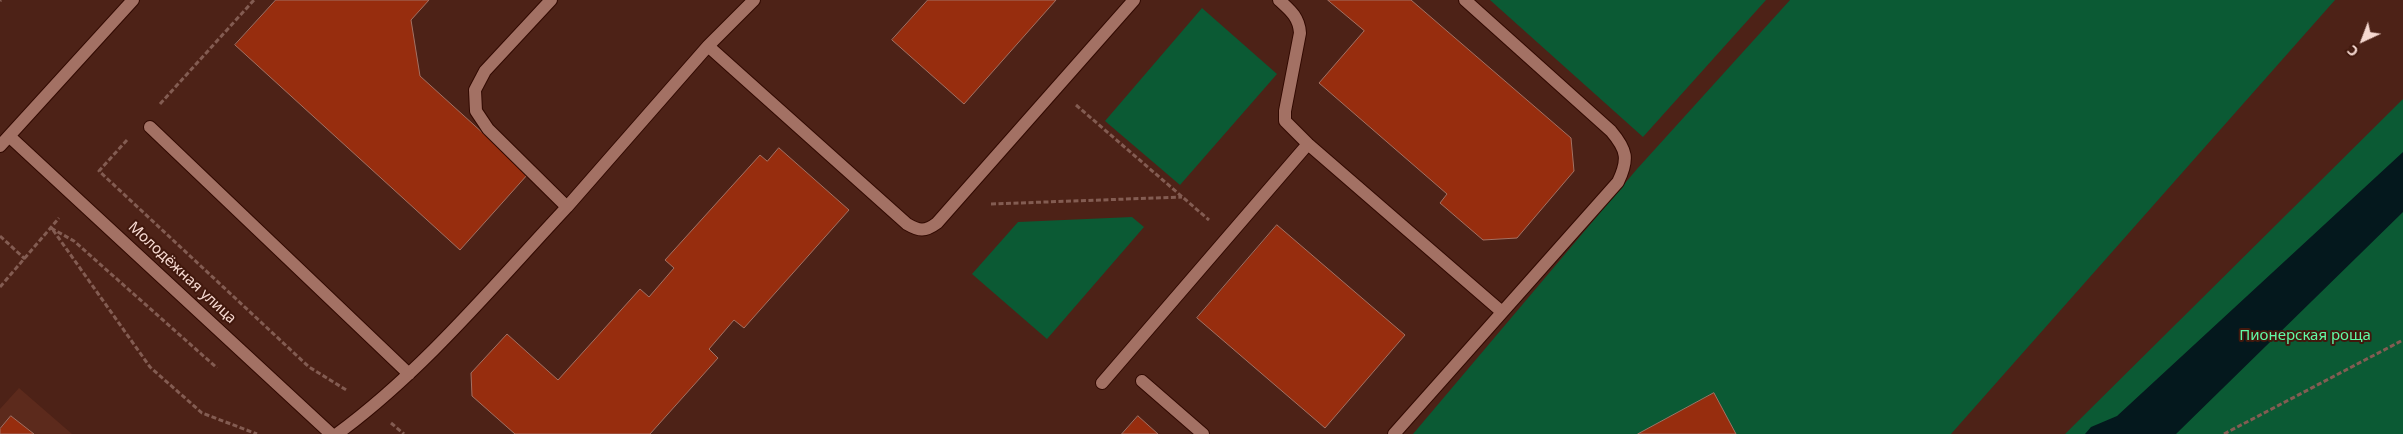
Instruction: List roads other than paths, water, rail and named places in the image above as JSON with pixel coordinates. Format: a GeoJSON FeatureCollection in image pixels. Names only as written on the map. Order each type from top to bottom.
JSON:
{"type":"FeatureCollection","features":[{"type":"Feature","properties":{"kind":"street"},"geometry":{"type":"LineString","coordinates":[[0,146],[133,0]]}},
{"type":"Feature","properties":{"kind":"street"},"geometry":{"type":"LineString","coordinates":[[551,0],[485,71],[475,90],[476,111],[488,129],[567,207]]}},
{"type":"Feature","properties":{"kind":"street"},"geometry":{"type":"LineString","coordinates":[[337,434],[374,407],[409,374],[567,207],[708,46],[754,0]]}},
{"type":"Feature","properties":{"kind":"street"},"geometry":{"type":"LineString","coordinates":[[708,46],[907,224],[918,230],[928,230],[953,205],[1134,0]]}},
{"type":"Feature","properties":{"kind":"street"},"geometry":{"type":"LineString","coordinates":[[1279,0],[1292,12],[1300,23],[1285,110],[1285,121],[1308,144],[1502,312]]}},
{"type":"Feature","properties":{"kind":"street"},"geometry":{"type":"LineString","coordinates":[[1394,434],[1618,182],[1625,167],[1624,147],[1611,131],[1465,0]]}},
{"type":"Feature","properties":{"kind":"street"},"geometry":{"type":"LineString","coordinates":[[150,126],[409,374]]}},
{"type":"Feature","properties":{"kind":"street","name":"Молодёжная улица"},"geometry":{"type":"LineString","coordinates":[[9,136],[331,434]]}},
{"type":"Feature","properties":{"kind":"street"},"geometry":{"type":"LineString","coordinates":[[1102,383],[1308,144]]}},
{"type":"Feature","properties":{"kind":"street"},"geometry":{"type":"LineString","coordinates":[[1142,381],[1203,434]]}},
{"type":"Feature","properties":{"kind":"park label","name":"Пионерская роща"},"geometry":{"type":"Point","coordinates":[2305,336]}}]}
